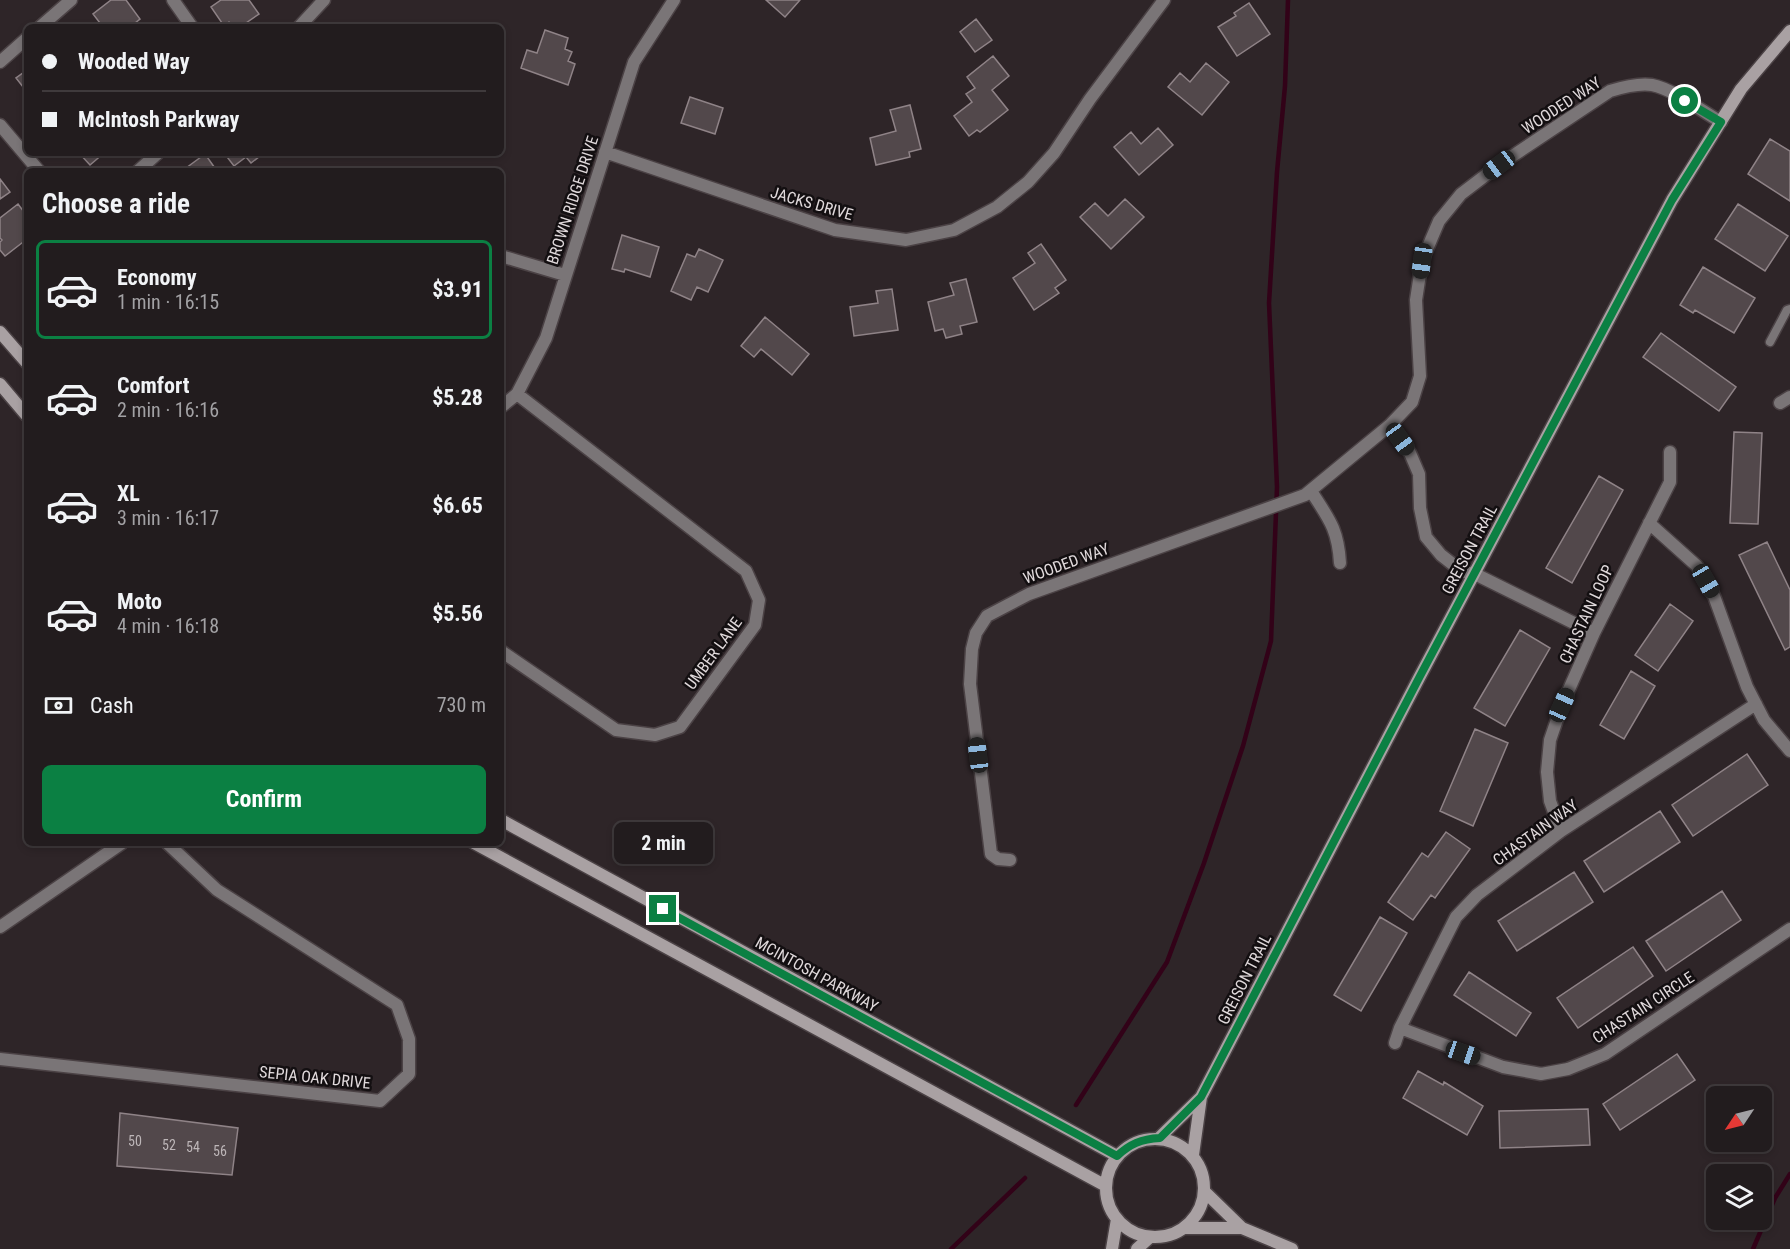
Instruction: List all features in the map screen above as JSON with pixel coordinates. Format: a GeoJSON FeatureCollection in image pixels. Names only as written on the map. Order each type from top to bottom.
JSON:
{"type":"FeatureCollection","features":[{"type":"Feature","properties":{"kind":"street"},"geometry":{"type":"LineString","coordinates":[[43,24],[71,0]]}},
{"type":"Feature","properties":{"kind":"street"},"geometry":{"type":"LineString","coordinates":[[173,0],[190,24]]}},
{"type":"Feature","properties":{"kind":"street"},"geometry":{"type":"LineString","coordinates":[[302,24],[324,0]]}},
{"type":"Feature","properties":{"kind":"street","name":"BROWN RIDGE DRIVE"},"geometry":{"type":"LineString","coordinates":[[504,405],[517,394],[546,338],[634,62],[674,0]]}},
{"type":"Feature","properties":{"kind":"street","name":"JACKS DRIVE"},"geometry":{"type":"LineString","coordinates":[[605,152],[835,230],[906,240],[954,230],[997,207],[1028,182],[1047,161],[1164,0]]}},
{"type":"Feature","properties":{"kind":"street","name":"GREISON TRAIL"},"geometry":{"type":"LineString","coordinates":[[1160,1138],[1201,1097],[1672,200],[1741,89],[1790,31]]}},
{"type":"Feature","properties":{"kind":"street"},"geometry":{"type":"LineString","coordinates":[[0,62],[24,41]]}},
{"type":"Feature","properties":{"kind":"street","name":"WOODED WAY"},"geometry":{"type":"LineString","coordinates":[[1010,860],[998,860],[991,854],[969,684],[976,633],[987,616],[1029,594],[1286,504],[1311,491],[1390,425],[1412,402],[1420,376],[1416,300],[1422,261],[1439,221],[1461,194],[1499,165],[1610,91],[1628,85],[1653,85],[1672,93],[1721,122]]}},
{"type":"Feature","properties":{"kind":"street"},"geometry":{"type":"LineString","coordinates":[[0,125],[24,153]]}},
{"type":"Feature","properties":{"kind":"street"},"geometry":{"type":"LineString","coordinates":[[26,156],[36,168]]}},
{"type":"Feature","properties":{"kind":"street"},"geometry":{"type":"LineString","coordinates":[[141,168],[155,156]]}},
{"type":"Feature","properties":{"kind":"street"},"geometry":{"type":"LineString","coordinates":[[504,257],[565,274]]}},
{"type":"Feature","properties":{"kind":"street"},"geometry":{"type":"LineString","coordinates":[[0,332],[24,360]]}},
{"type":"Feature","properties":{"kind":"street"},"geometry":{"type":"LineString","coordinates":[[0,384],[24,412]]}},
{"type":"Feature","properties":{"kind":"street","name":"UMBER LANE"},"geometry":{"type":"LineString","coordinates":[[504,653],[616,730],[655,735],[680,727],[755,625],[759,600],[746,571],[517,394]]}},
{"type":"Feature","properties":{"kind":"street"},"geometry":{"type":"LineString","coordinates":[[1390,425],[1410,453],[1419,474],[1420,508],[1426,537],[1441,555],[1465,572],[1475,574],[1594,633]]}},
{"type":"Feature","properties":{"kind":"street","name":"CHASTAIN LOOP"},"geometry":{"type":"LineString","coordinates":[[1561,831],[1550,801],[1547,772],[1550,740],[1562,705],[1594,633],[1670,482],[1670,452]]}},
{"type":"Feature","properties":{"kind":"street"},"geometry":{"type":"LineString","coordinates":[[1311,491],[1334,527],[1338,538],[1340,563]]}},
{"type":"Feature","properties":{"kind":"street"},"geometry":{"type":"LineString","coordinates":[[1649,523],[1697,566],[1714,596],[1747,687],[1764,720],[1790,751]]}},
{"type":"Feature","properties":{"kind":"street","name":"CHASTAIN WAY"},"geometry":{"type":"LineString","coordinates":[[1395,1043],[1400,1028],[1456,917],[1477,895],[1561,831],[1756,704]]}},
{"type":"Feature","properties":{"kind":"street","name":"MCINTOSH PARKWAY"},"geometry":{"type":"LineString","coordinates":[[504,822],[1117,1156]]}},
{"type":"Feature","properties":{"kind":"street"},"geometry":{"type":"LineString","coordinates":[[0,927],[118,846]]}},
{"type":"Feature","properties":{"kind":"street","name":"SEPIA OAK DRIVE"},"geometry":{"type":"LineString","coordinates":[[0,1059],[380,1101],[409,1074],[409,1039],[396,1005],[217,890],[169,846]]}},
{"type":"Feature","properties":{"kind":"street"},"geometry":{"type":"LineString","coordinates":[[480,846],[1106,1186]]}},
{"type":"Feature","properties":{"kind":"street","name":"CHASTAIN CIRCLE"},"geometry":{"type":"LineString","coordinates":[[1400,1028],[1503,1067],[1541,1074],[1568,1069],[1605,1054],[1790,929]]}},
{"type":"Feature","properties":{"kind":"street","name":"GREISON TRAIL"},"geometry":{"type":"LineString","coordinates":[[1193,1155],[1201,1097]]}},
{"type":"Feature","properties":{"kind":"street"},"geometry":{"type":"LineString","coordinates":[[1185,1228],[1202,1206],[1205,1192],[1200,1166],[1193,1155],[1178,1144],[1160,1138],[1144,1139],[1129,1145],[1117,1156],[1109,1170],[1106,1186],[1110,1209],[1126,1228],[1137,1234],[1162,1237],[1185,1228],[1242,1228]]}},
{"type":"Feature","properties":{"kind":"street"},"geometry":{"type":"LineString","coordinates":[[1205,1192],[1242,1228],[1292,1249]]}},
{"type":"Feature","properties":{"kind":"street"},"geometry":{"type":"LineString","coordinates":[[1112,1249],[1117,1219]]}},
{"type":"Feature","properties":{"kind":"street"},"geometry":{"type":"LineString","coordinates":[[1137,1249],[1150,1237]]}},
{"type":"Feature","properties":{"kind":"lane"},"geometry":{"type":"LineString","coordinates":[[1770,342],[1787,310],[1790,309]]}},
{"type":"Feature","properties":{"kind":"building"},"geometry":{"type":"Polygon","coordinates":[[[111,0],[126,0],[140,19],[134,24],[101,24],[93,14],[111,0]]]}},
{"type":"Feature","properties":{"kind":"building"},"geometry":{"type":"Polygon","coordinates":[[[221,0],[249,0],[259,14],[244,24],[229,22],[223,24],[211,7],[221,0]]]}},
{"type":"Feature","properties":{"kind":"building"},"geometry":{"type":"Polygon","coordinates":[[[766,0],[800,0],[785,17],[766,0]]]}},
{"type":"Feature","properties":{"kind":"building"},"geometry":{"type":"Polygon","coordinates":[[[1249,3],[1270,34],[1237,56],[1218,27],[1236,16],[1234,13],[1249,3]]]}},
{"type":"Feature","properties":{"kind":"building"},"geometry":{"type":"Polygon","coordinates":[[[976,19],[992,40],[975,52],[960,32],[976,19]]]}},
{"type":"Feature","properties":{"kind":"building"},"geometry":{"type":"Polygon","coordinates":[[[545,30],[568,38],[565,49],[572,52],[568,61],[575,64],[568,85],[521,68],[527,50],[537,53],[545,30]]]}},
{"type":"Feature","properties":{"kind":"building"},"geometry":{"type":"Polygon","coordinates":[[[993,56],[1009,76],[992,90],[1008,110],[980,132],[977,130],[969,136],[954,116],[972,102],[966,94],[975,88],[967,77],[993,56]]]}},
{"type":"Feature","properties":{"kind":"building"},"geometry":{"type":"Polygon","coordinates":[[[1206,63],[1229,82],[1202,115],[1168,87],[1180,73],[1190,82],[1206,63]]]}},
{"type":"Feature","properties":{"kind":"building"},"geometry":{"type":"Polygon","coordinates":[[[24,72],[24,88],[16,78],[24,72]]]}},
{"type":"Feature","properties":{"kind":"building"},"geometry":{"type":"Polygon","coordinates":[[[690,97],[723,108],[715,134],[681,123],[690,97]]]}},
{"type":"Feature","properties":{"kind":"building"},"geometry":{"type":"Polygon","coordinates":[[[910,105],[921,149],[909,152],[910,157],[876,165],[870,138],[896,131],[890,110],[910,105]]]}},
{"type":"Feature","properties":{"kind":"building"},"geometry":{"type":"Polygon","coordinates":[[[1158,128],[1173,145],[1139,175],[1114,147],[1131,132],[1141,144],[1158,128]]]}},
{"type":"Feature","properties":{"kind":"building"},"geometry":{"type":"Polygon","coordinates":[[[1770,139],[1790,151],[1790,201],[1748,174],[1770,139]]]}},
{"type":"Feature","properties":{"kind":"building"},"geometry":{"type":"Polygon","coordinates":[[[82,156],[100,156],[90,165],[82,156]]]}},
{"type":"Feature","properties":{"kind":"building"},"geometry":{"type":"Polygon","coordinates":[[[202,156],[206,156],[215,168],[186,168],[202,156]]]}},
{"type":"Feature","properties":{"kind":"building"},"geometry":{"type":"Polygon","coordinates":[[[226,156],[260,156],[251,163],[246,157],[234,166],[226,156]]]}},
{"type":"Feature","properties":{"kind":"building"},"geometry":{"type":"Polygon","coordinates":[[[0,179],[10,192],[0,199],[0,179]]]}},
{"type":"Feature","properties":{"kind":"building"},"geometry":{"type":"Polygon","coordinates":[[[1125,199],[1144,217],[1111,249],[1080,217],[1095,203],[1108,216],[1125,199]]]}},
{"type":"Feature","properties":{"kind":"building"},"geometry":{"type":"Polygon","coordinates":[[[18,204],[24,212],[24,241],[5,256],[0,250],[2,240],[0,238],[0,218],[18,204]]]}},
{"type":"Feature","properties":{"kind":"building"},"geometry":{"type":"Polygon","coordinates":[[[1738,204],[1788,236],[1765,271],[1715,239],[1738,204]]]}},
{"type":"Feature","properties":{"kind":"building"},"geometry":{"type":"Polygon","coordinates":[[[622,235],[659,247],[650,277],[625,269],[624,272],[612,269],[622,235]]]}},
{"type":"Feature","properties":{"kind":"building"},"geometry":{"type":"Polygon","coordinates":[[[1041,244],[1066,280],[1055,288],[1059,293],[1034,310],[1013,278],[1035,263],[1028,253],[1041,244]]]}},
{"type":"Feature","properties":{"kind":"building"},"geometry":{"type":"Polygon","coordinates":[[[699,249],[723,260],[708,292],[697,287],[691,300],[671,291],[687,254],[695,257],[699,249]]]}},
{"type":"Feature","properties":{"kind":"building"},"geometry":{"type":"Polygon","coordinates":[[[1703,267],[1755,298],[1734,333],[1695,310],[1693,313],[1680,305],[1703,267]]]}},
{"type":"Feature","properties":{"kind":"building"},"geometry":{"type":"Polygon","coordinates":[[[966,279],[977,322],[960,326],[962,334],[946,338],[943,329],[935,331],[928,302],[954,295],[950,283],[966,279]]]}},
{"type":"Feature","properties":{"kind":"building"},"geometry":{"type":"Polygon","coordinates":[[[892,289],[898,330],[854,336],[850,307],[878,303],[876,291],[892,289]]]}},
{"type":"Feature","properties":{"kind":"building"},"geometry":{"type":"Polygon","coordinates":[[[765,317],[809,354],[792,375],[761,349],[754,357],[741,346],[765,317]]]}},
{"type":"Feature","properties":{"kind":"building"},"geometry":{"type":"Polygon","coordinates":[[[1661,333],[1736,387],[1719,411],[1643,357],[1661,333]]]}},
{"type":"Feature","properties":{"kind":"building"},"geometry":{"type":"Polygon","coordinates":[[[1734,432],[1762,433],[1758,524],[1730,523],[1734,432]]]}},
{"type":"Feature","properties":{"kind":"building"},"geometry":{"type":"Polygon","coordinates":[[[1599,476],[1623,490],[1572,583],[1546,568],[1599,476]]]}},
{"type":"Feature","properties":{"kind":"building"},"geometry":{"type":"Polygon","coordinates":[[[1767,542],[1790,590],[1790,647],[1785,650],[1739,555],[1767,542]]]}},
{"type":"Feature","properties":{"kind":"building"},"geometry":{"type":"Polygon","coordinates":[[[1670,604],[1693,621],[1658,671],[1635,655],[1670,604]]]}},
{"type":"Feature","properties":{"kind":"building"},"geometry":{"type":"Polygon","coordinates":[[[1520,630],[1550,648],[1505,726],[1474,708],[1520,630]]]}},
{"type":"Feature","properties":{"kind":"building"},"geometry":{"type":"Polygon","coordinates":[[[1631,671],[1655,686],[1624,739],[1600,725],[1631,671]]]}},
{"type":"Feature","properties":{"kind":"building"},"geometry":{"type":"Polygon","coordinates":[[[1475,729],[1508,743],[1473,826],[1440,811],[1475,729]]]}},
{"type":"Feature","properties":{"kind":"building"},"geometry":{"type":"Polygon","coordinates":[[[1747,754],[1768,785],[1693,836],[1672,805],[1747,754]]]}},
{"type":"Feature","properties":{"kind":"building"},"geometry":{"type":"Polygon","coordinates":[[[1660,811],[1680,842],[1604,892],[1584,861],[1660,811]]]}},
{"type":"Feature","properties":{"kind":"building"},"geometry":{"type":"Polygon","coordinates":[[[1446,832],[1470,849],[1435,898],[1431,895],[1413,920],[1388,902],[1422,853],[1428,857],[1446,832]]]}},
{"type":"Feature","properties":{"kind":"building"},"geometry":{"type":"Polygon","coordinates":[[[1574,872],[1593,902],[1517,951],[1498,921],[1574,872]]]}},
{"type":"Feature","properties":{"kind":"building"},"geometry":{"type":"Polygon","coordinates":[[[1722,891],[1741,920],[1666,971],[1646,941],[1722,891]]]}},
{"type":"Feature","properties":{"kind":"building"},"geometry":{"type":"Polygon","coordinates":[[[1380,917],[1407,933],[1361,1011],[1334,995],[1380,917]]]}},
{"type":"Feature","properties":{"kind":"building"},"geometry":{"type":"Polygon","coordinates":[[[1633,947],[1653,976],[1578,1028],[1557,998],[1633,947]]]}},
{"type":"Feature","properties":{"kind":"building"},"geometry":{"type":"Polygon","coordinates":[[[1469,972],[1531,1013],[1516,1036],[1454,995],[1469,972]]]}},
{"type":"Feature","properties":{"kind":"building"},"geometry":{"type":"Polygon","coordinates":[[[1677,1054],[1695,1080],[1620,1130],[1603,1104],[1677,1054]]]}},
{"type":"Feature","properties":{"kind":"building"},"geometry":{"type":"Polygon","coordinates":[[[1418,1071],[1443,1085],[1444,1082],[1483,1106],[1467,1135],[1403,1098],[1418,1071]]]}},
{"type":"Feature","properties":{"kind":"building"},"geometry":{"type":"Polygon","coordinates":[[[1588,1109],[1590,1145],[1500,1148],[1499,1111],[1588,1109]]]}},
{"type":"Feature","properties":{"kind":"building"},"geometry":{"type":"Polygon","coordinates":[[[120,1113],[238,1128],[232,1175],[117,1166],[120,1113]]]}},
{"type":"Feature","properties":{"kind":"waterway"},"geometry":{"type":"LineString","coordinates":[[1076,1105],[1167,962],[1204,863],[1243,746],[1271,641],[1277,487],[1269,303],[1285,86],[1288,0]]}},
{"type":"Feature","properties":{"kind":"waterway"},"geometry":{"type":"LineString","coordinates":[[1753,1249],[1775,1198],[1790,1174]]}},
{"type":"Feature","properties":{"kind":"waterway"},"geometry":{"type":"LineString","coordinates":[[951,1249],[1025,1178]]}},
{"type":"Feature","properties":{"kind":"route"},"geometry":{"type":"LineString","coordinates":[[663,909],[1117,1156],[1129,1145],[1144,1139],[1160,1138],[1201,1097],[1672,200],[1721,122],[1685,101]]}}]}
